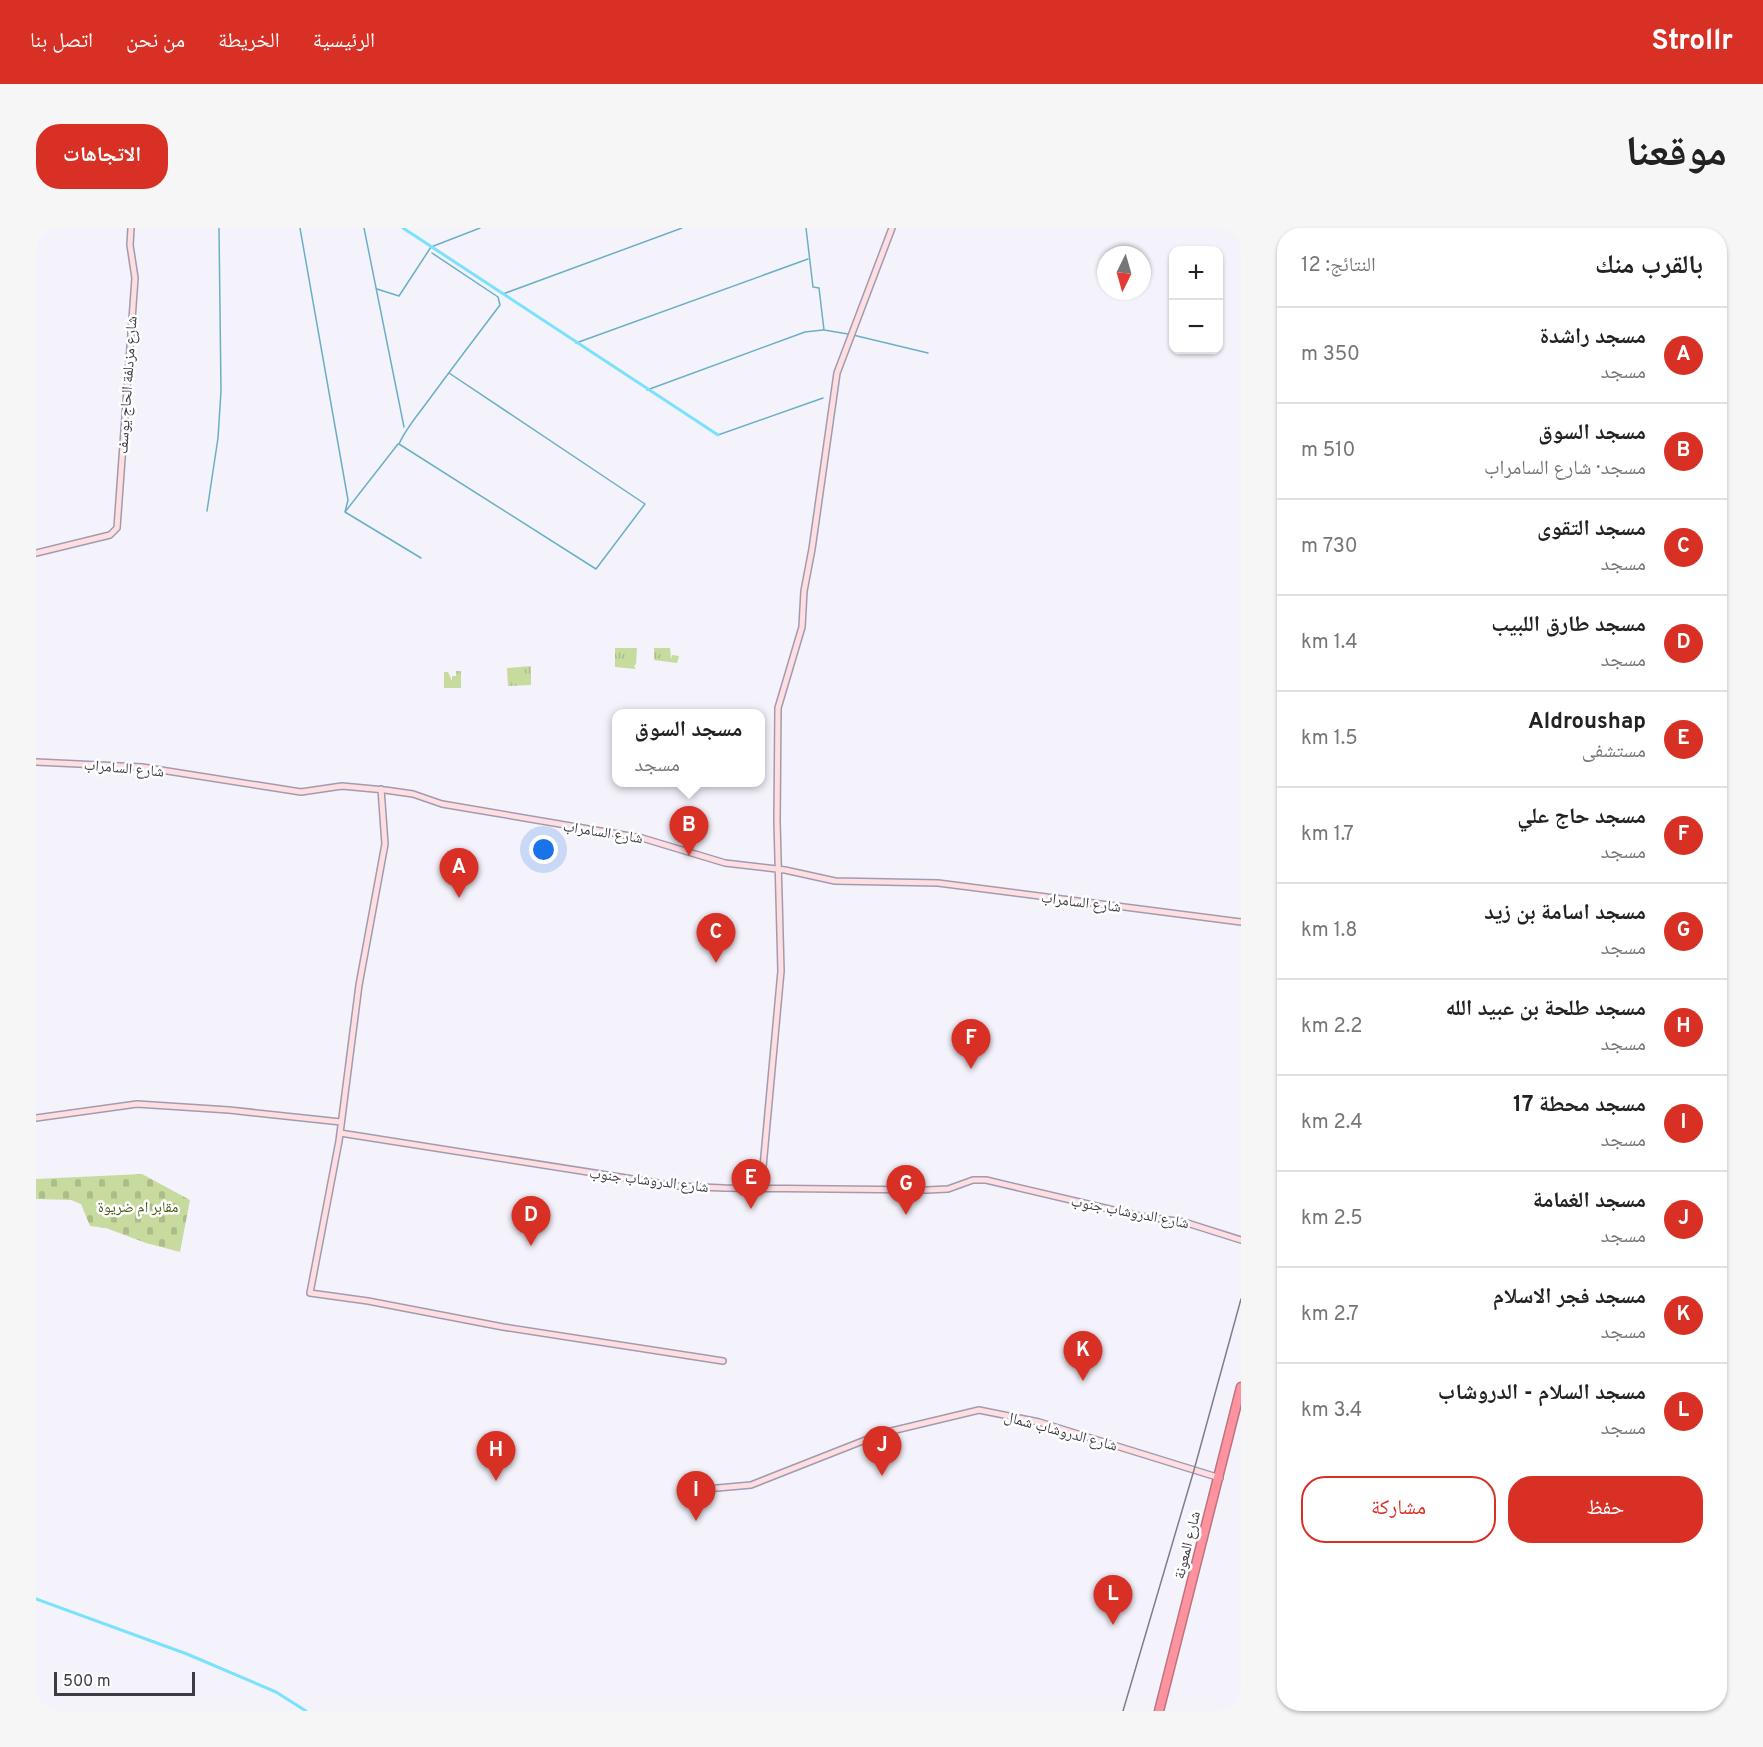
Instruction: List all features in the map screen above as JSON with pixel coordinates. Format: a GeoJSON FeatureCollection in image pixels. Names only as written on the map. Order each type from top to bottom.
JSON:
{"type":"FeatureCollection","features":[{"type":"Feature","properties":{"kind":"highway","name":"شارع المعونة"},"geometry":{"type":"LineString","coordinates":[[1160,1711],[1241,1387]]}},
{"type":"Feature","properties":{"kind":"highway","name":"شارع المعونة"},"geometry":{"type":"LineString","coordinates":[[1219,1477],[1241,1397]]}},
{"type":"Feature","properties":{"kind":"street","name":"شارع مزدلفة الحاج يوسف"},"geometry":{"type":"LineString","coordinates":[[36,553],[106,536],[115,532],[118,524],[135,278],[130,245],[131,228]]}},
{"type":"Feature","properties":{"kind":"street"},"geometry":{"type":"LineString","coordinates":[[761,1189],[781,976],[778,869],[778,708],[802,627],[804,591],[833,388],[840,360],[892,228]]}},
{"type":"Feature","properties":{"kind":"street","name":"شارع السامراب"},"geometry":{"type":"LineString","coordinates":[[36,762],[142,767],[301,792],[342,786],[381,789],[408,793],[442,804],[642,838],[725,863],[778,869],[835,881],[938,883],[1241,921]]}},
{"type":"Feature","properties":{"kind":"street"},"geometry":{"type":"LineString","coordinates":[[381,789],[385,844],[359,985],[340,1133],[310,1293],[368,1301],[503,1327],[723,1361]]}},
{"type":"Feature","properties":{"kind":"street"},"geometry":{"type":"LineString","coordinates":[[36,1118],[137,1104],[229,1110],[341,1122]]}},
{"type":"Feature","properties":{"kind":"street","name":"شارع الدروشاب جنوب"},"geometry":{"type":"LineString","coordinates":[[340,1133],[491,1155],[666,1185],[761,1189],[927,1190],[948,1189],[973,1180],[986,1180],[1124,1213],[1184,1222],[1241,1240]]}},
{"type":"Feature","properties":{"kind":"street","name":"شارع الدروشاب شمال"},"geometry":{"type":"LineString","coordinates":[[695,1490],[751,1485],[883,1433],[979,1410],[1024,1418],[1219,1477]]}},
{"type":"Feature","properties":{"kind":"green space"},"geometry":{"type":"Polygon","coordinates":[[[615,648],[637,648],[634,666],[636,669],[615,667],[615,648]]]}},
{"type":"Feature","properties":{"kind":"green space"},"geometry":{"type":"Polygon","coordinates":[[[654,648],[670,648],[671,659],[672,655],[679,656],[677,663],[654,660],[654,648]]]}},
{"type":"Feature","properties":{"kind":"green space"},"geometry":{"type":"Polygon","coordinates":[[[531,666],[531,685],[508,686],[507,668],[531,666]]]}},
{"type":"Feature","properties":{"kind":"green space"},"geometry":{"type":"Polygon","coordinates":[[[456,671],[461,671],[461,688],[444,688],[444,672],[448,672],[452,681],[452,676],[456,676],[456,671]]]}},
{"type":"Feature","properties":{"kind":"green space","name":"مقابر ام ضريوة"},"geometry":{"type":"Polygon","coordinates":[[[142,1174],[190,1200],[180,1252],[146,1243],[106,1228],[90,1226],[81,1204],[71,1200],[36,1199],[36,1179],[142,1174]]]}},
{"type":"Feature","properties":{"kind":"waterway"},"geometry":{"type":"LineString","coordinates":[[207,511],[218,438],[221,391],[219,228]]}},
{"type":"Feature","properties":{"kind":"waterway"},"geometry":{"type":"LineString","coordinates":[[300,228],[348,500],[345,512]]}},
{"type":"Feature","properties":{"kind":"waterway"},"geometry":{"type":"LineString","coordinates":[[364,228],[404,427]]}},
{"type":"Feature","properties":{"kind":"waterway"},"geometry":{"type":"LineString","coordinates":[[403,228],[718,435]]}},
{"type":"Feature","properties":{"kind":"waterway"},"geometry":{"type":"LineString","coordinates":[[377,289],[399,296],[431,247],[480,228]]}},
{"type":"Feature","properties":{"kind":"waterway"},"geometry":{"type":"LineString","coordinates":[[503,294],[682,228]]}},
{"type":"Feature","properties":{"kind":"waterway"},"geometry":{"type":"LineString","coordinates":[[806,228],[813,287],[819,288],[824,330],[848,334]]}},
{"type":"Feature","properties":{"kind":"waterway"},"geometry":{"type":"LineString","coordinates":[[432,253],[498,297],[500,305],[411,424],[399,444],[596,569],[645,504],[449,373]]}},
{"type":"Feature","properties":{"kind":"waterway"},"geometry":{"type":"LineString","coordinates":[[576,343],[808,259]]}},
{"type":"Feature","properties":{"kind":"waterway"},"geometry":{"type":"LineString","coordinates":[[647,390],[805,332],[823,330]]}},
{"type":"Feature","properties":{"kind":"waterway"},"geometry":{"type":"LineString","coordinates":[[853,335],[928,353]]}},
{"type":"Feature","properties":{"kind":"waterway"},"geometry":{"type":"LineString","coordinates":[[718,435],[823,398]]}},
{"type":"Feature","properties":{"kind":"waterway"},"geometry":{"type":"LineString","coordinates":[[398,444],[345,512],[421,558]]}},
{"type":"Feature","properties":{"kind":"waterway"},"geometry":{"type":"LineString","coordinates":[[36,1599],[187,1654],[276,1692],[306,1711]]}},
{"type":"Feature","properties":{"kind":"railway"},"geometry":{"type":"LineString","coordinates":[[1123,1711],[1194,1470],[1241,1299]]}},
{"type":"Feature","properties":{"kind":"place","name":"مسجد السوق"},"geometry":{"type":"Point","coordinates":[689,856]}},
{"type":"Feature","properties":{"kind":"place","name":"مسجد راشدة"},"geometry":{"type":"Point","coordinates":[459,898]}},
{"type":"Feature","properties":{"kind":"place","name":"مسجد التقوى"},"geometry":{"type":"Point","coordinates":[716,963]}},
{"type":"Feature","properties":{"kind":"place","name":"مسجد حاج علي"},"geometry":{"type":"Point","coordinates":[971,1069]}},
{"type":"Feature","properties":{"kind":"place","name":"Aldroushap"},"geometry":{"type":"Point","coordinates":[751,1209]}},
{"type":"Feature","properties":{"kind":"place","name":"مسجد اسامة بن زيد"},"geometry":{"type":"Point","coordinates":[906,1215]}},
{"type":"Feature","properties":{"kind":"place","name":"مسجد طارق اللبيب"},"geometry":{"type":"Point","coordinates":[531,1246]}},
{"type":"Feature","properties":{"kind":"place","name":"مسجد فجر الاسلام"},"geometry":{"type":"Point","coordinates":[1083,1381]}},
{"type":"Feature","properties":{"kind":"place","name":"مسجد الغمامة"},"geometry":{"type":"Point","coordinates":[882,1476]}},
{"type":"Feature","properties":{"kind":"place","name":"مسجد طلحة بن عبيد الله"},"geometry":{"type":"Point","coordinates":[496,1481]}},
{"type":"Feature","properties":{"kind":"place","name":"مسجد محطة 17"},"geometry":{"type":"Point","coordinates":[696,1521]}},
{"type":"Feature","properties":{"kind":"place","name":"مسجد السلام - الدروشاب"},"geometry":{"type":"Point","coordinates":[1113,1625]}}]}
